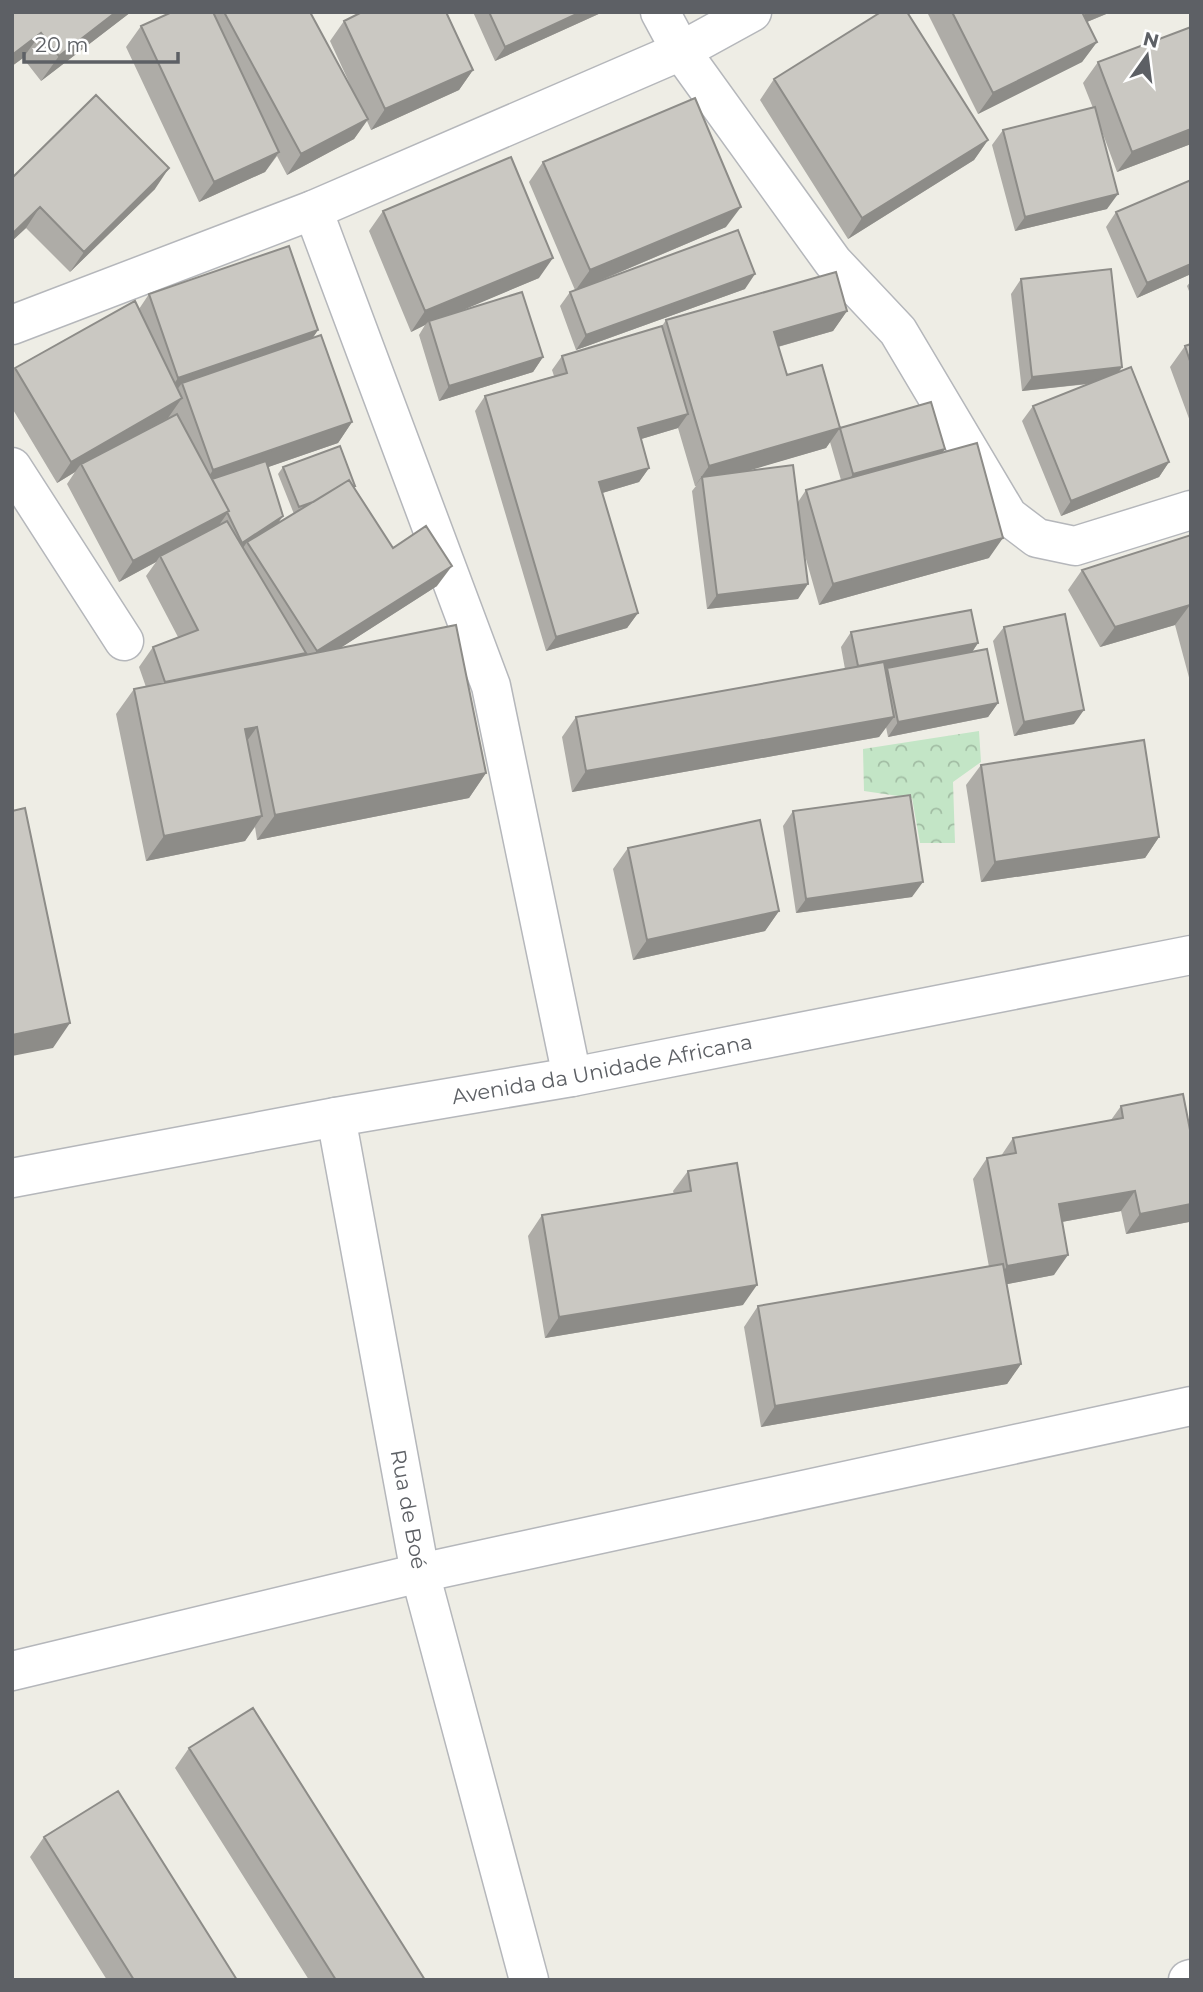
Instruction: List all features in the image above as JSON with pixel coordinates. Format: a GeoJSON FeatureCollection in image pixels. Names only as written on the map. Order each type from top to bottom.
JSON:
{"type":"FeatureCollection","features":[{"type":"Feature","properties":{"kind":"street"},"geometry":{"type":"LineString","coordinates":[[660,12],[681,51],[833,262],[898,331],[1008,516],[1037,538],[1075,546],[1191,510]]}},
{"type":"Feature","properties":{"kind":"street"},"geometry":{"type":"LineString","coordinates":[[12,325],[313,210],[681,51],[752,12]]}},
{"type":"Feature","properties":{"kind":"street"},"geometry":{"type":"LineString","coordinates":[[313,210],[492,686],[572,1077]]}},
{"type":"Feature","properties":{"kind":"street"},"geometry":{"type":"LineString","coordinates":[[12,467],[124,641]]}},
{"type":"Feature","properties":{"kind":"street","name":"Avenida da Unidade Africana"},"geometry":{"type":"LineString","coordinates":[[12,1178],[337,1117],[572,1077],[1191,955]]}},
{"type":"Feature","properties":{"kind":"street","name":"Rua de Boé"},"geometry":{"type":"LineString","coordinates":[[12,1671],[421,1573],[337,1117]]}},
{"type":"Feature","properties":{"kind":"street"},"geometry":{"type":"LineString","coordinates":[[529,1980],[421,1573],[1191,1406]]}},
{"type":"Feature","properties":{"kind":"green space"},"geometry":{"type":"Polygon","coordinates":[[[979,731],[981,762],[953,782],[955,843],[920,843],[912,798],[864,791],[863,749],[979,731]]]}},
{"type":"Feature","properties":{"kind":"building"},"geometry":{"type":"Polygon","coordinates":[[[12,12],[116,12],[59,56],[41,33],[12,55],[12,12]]]}},
{"type":"Feature","properties":{"kind":"building"},"geometry":{"type":"Polygon","coordinates":[[[172,12],[213,12],[279,152],[214,182],[141,26],[172,12]]]}},
{"type":"Feature","properties":{"kind":"building"},"geometry":{"type":"Polygon","coordinates":[[[224,12],[310,12],[368,119],[301,154],[224,12]]]}},
{"type":"Feature","properties":{"kind":"building"},"geometry":{"type":"Polygon","coordinates":[[[362,12],[446,12],[473,70],[385,109],[344,21],[362,12]]]}},
{"type":"Feature","properties":{"kind":"building"},"geometry":{"type":"Polygon","coordinates":[[[489,12],[581,12],[505,47],[489,12]]]}},
{"type":"Feature","properties":{"kind":"building"},"geometry":{"type":"Polygon","coordinates":[[[881,12],[907,12],[988,140],[862,218],[774,79],[881,12]]]}},
{"type":"Feature","properties":{"kind":"building"},"geometry":{"type":"Polygon","coordinates":[[[952,12],[1082,12],[1097,42],[993,93],[952,12]]]}},
{"type":"Feature","properties":{"kind":"building"},"geometry":{"type":"Polygon","coordinates":[[[1191,27],[1191,129],[1132,152],[1098,62],[1191,27]]]}},
{"type":"Feature","properties":{"kind":"building"},"geometry":{"type":"Polygon","coordinates":[[[96,95],[169,168],[84,252],[40,207],[12,234],[12,178],[96,95]]]}},
{"type":"Feature","properties":{"kind":"building"},"geometry":{"type":"Polygon","coordinates":[[[695,98],[741,207],[590,270],[543,162],[695,98]]]}},
{"type":"Feature","properties":{"kind":"building"},"geometry":{"type":"Polygon","coordinates":[[[1095,107],[1118,194],[1025,217],[1003,130],[1095,107]]]}},
{"type":"Feature","properties":{"kind":"building"},"geometry":{"type":"Polygon","coordinates":[[[511,157],[553,258],[425,311],[383,211],[511,157]]]}},
{"type":"Feature","properties":{"kind":"building"},"geometry":{"type":"Polygon","coordinates":[[[1191,180],[1191,264],[1147,283],[1116,212],[1191,180]]]}},
{"type":"Feature","properties":{"kind":"building"},"geometry":{"type":"Polygon","coordinates":[[[738,230],[755,274],[586,335],[570,292],[738,230]]]}},
{"type":"Feature","properties":{"kind":"building"},"geometry":{"type":"Polygon","coordinates":[[[289,246],[318,330],[178,378],[149,294],[289,246]]]}},
{"type":"Feature","properties":{"kind":"building"},"geometry":{"type":"Polygon","coordinates":[[[1111,269],[1122,367],[1032,377],[1021,279],[1111,269]]]}},
{"type":"Feature","properties":{"kind":"building"},"geometry":{"type":"Polygon","coordinates":[[[836,272],[847,311],[774,332],[787,375],[822,365],[840,428],[709,466],[666,320],[836,272]]]}},
{"type":"Feature","properties":{"kind":"building"},"geometry":{"type":"Polygon","coordinates":[[[522,292],[543,357],[449,386],[429,321],[522,292]]]}},
{"type":"Feature","properties":{"kind":"building"},"geometry":{"type":"Polygon","coordinates":[[[135,301],[182,398],[71,462],[15,368],[135,301]]]}},
{"type":"Feature","properties":{"kind":"building"},"geometry":{"type":"Polygon","coordinates":[[[662,326],[688,414],[638,428],[649,468],[599,482],[638,613],[556,637],[485,396],[567,373],[562,356],[662,326]]]}},
{"type":"Feature","properties":{"kind":"building"},"geometry":{"type":"Polygon","coordinates":[[[321,335],[352,422],[213,470],[182,383],[321,335]]]}},
{"type":"Feature","properties":{"kind":"building"},"geometry":{"type":"Polygon","coordinates":[[[1191,344],[1191,364],[1185,346],[1191,344]]]}},
{"type":"Feature","properties":{"kind":"building"},"geometry":{"type":"Polygon","coordinates":[[[1131,367],[1169,462],[1071,501],[1033,406],[1131,367]]]}},
{"type":"Feature","properties":{"kind":"building"},"geometry":{"type":"Polygon","coordinates":[[[931,402],[945,449],[853,474],[840,428],[931,402]]]}},
{"type":"Feature","properties":{"kind":"building"},"geometry":{"type":"Polygon","coordinates":[[[177,414],[229,511],[133,561],[81,464],[177,414]]]}},
{"type":"Feature","properties":{"kind":"building"},"geometry":{"type":"Polygon","coordinates":[[[977,443],[1003,538],[833,584],[806,490],[977,443]]]}},
{"type":"Feature","properties":{"kind":"building"},"geometry":{"type":"Polygon","coordinates":[[[340,446],[355,486],[349,480],[313,502],[299,507],[283,467],[340,446]]]}},
{"type":"Feature","properties":{"kind":"building"},"geometry":{"type":"Polygon","coordinates":[[[266,461],[283,516],[242,543],[212,479],[266,461]]]}},
{"type":"Feature","properties":{"kind":"building"},"geometry":{"type":"Polygon","coordinates":[[[793,465],[808,584],[717,595],[702,477],[793,465]]]}},
{"type":"Feature","properties":{"kind":"building"},"geometry":{"type":"Polygon","coordinates":[[[349,480],[393,548],[426,526],[452,566],[317,651],[247,542],[349,480]]]}},
{"type":"Feature","properties":{"kind":"building"},"geometry":{"type":"Polygon","coordinates":[[[227,521],[306,653],[165,682],[153,647],[198,630],[160,556],[227,521]]]}},
{"type":"Feature","properties":{"kind":"building"},"geometry":{"type":"Polygon","coordinates":[[[1191,535],[1191,609],[1190,605],[1115,627],[1082,570],[1191,535]]]}},
{"type":"Feature","properties":{"kind":"building"},"geometry":{"type":"Polygon","coordinates":[[[971,610],[978,643],[858,666],[851,632],[971,610]]]}},
{"type":"Feature","properties":{"kind":"building"},"geometry":{"type":"Polygon","coordinates":[[[1065,614],[1084,710],[1024,722],[1004,627],[1065,614]]]}},
{"type":"Feature","properties":{"kind":"building"},"geometry":{"type":"Polygon","coordinates":[[[456,625],[486,773],[275,815],[257,727],[245,729],[262,816],[164,836],[134,689],[456,625]]]}},
{"type":"Feature","properties":{"kind":"building"},"geometry":{"type":"Polygon","coordinates":[[[987,649],[998,703],[898,722],[887,668],[987,649]]]}},
{"type":"Feature","properties":{"kind":"building"},"geometry":{"type":"Polygon","coordinates":[[[884,662],[894,717],[586,771],[576,717],[884,662]]]}},
{"type":"Feature","properties":{"kind":"building"},"geometry":{"type":"Polygon","coordinates":[[[1144,740],[1159,837],[995,862],[981,765],[1144,740]]]}},
{"type":"Feature","properties":{"kind":"building"},"geometry":{"type":"Polygon","coordinates":[[[910,795],[923,882],[806,899],[793,811],[910,795]]]}},
{"type":"Feature","properties":{"kind":"building"},"geometry":{"type":"Polygon","coordinates":[[[25,808],[70,1023],[12,1035],[12,811],[25,808]]]}},
{"type":"Feature","properties":{"kind":"building"},"geometry":{"type":"Polygon","coordinates":[[[760,820],[779,911],[647,940],[628,848],[760,820]]]}},
{"type":"Feature","properties":{"kind":"building"},"geometry":{"type":"Polygon","coordinates":[[[1183,1094],[1191,1135],[1191,1204],[1140,1214],[1135,1191],[1059,1204],[1068,1255],[1007,1266],[987,1158],[1016,1153],[1013,1138],[1123,1118],[1121,1106],[1183,1094]]]}},
{"type":"Feature","properties":{"kind":"building"},"geometry":{"type":"Polygon","coordinates":[[[737,1163],[757,1285],[559,1317],[542,1215],[691,1191],[688,1171],[737,1163]]]}},
{"type":"Feature","properties":{"kind":"building"},"geometry":{"type":"Polygon","coordinates":[[[1003,1264],[1021,1364],[775,1406],[758,1306],[1003,1264]]]}},
{"type":"Feature","properties":{"kind":"building"},"geometry":{"type":"Polygon","coordinates":[[[253,1708],[425,1980],[336,1980],[189,1748],[253,1708]]]}},
{"type":"Feature","properties":{"kind":"building"},"geometry":{"type":"Polygon","coordinates":[[[118,1791],[237,1980],[134,1980],[44,1837],[118,1791]]]}}]}
